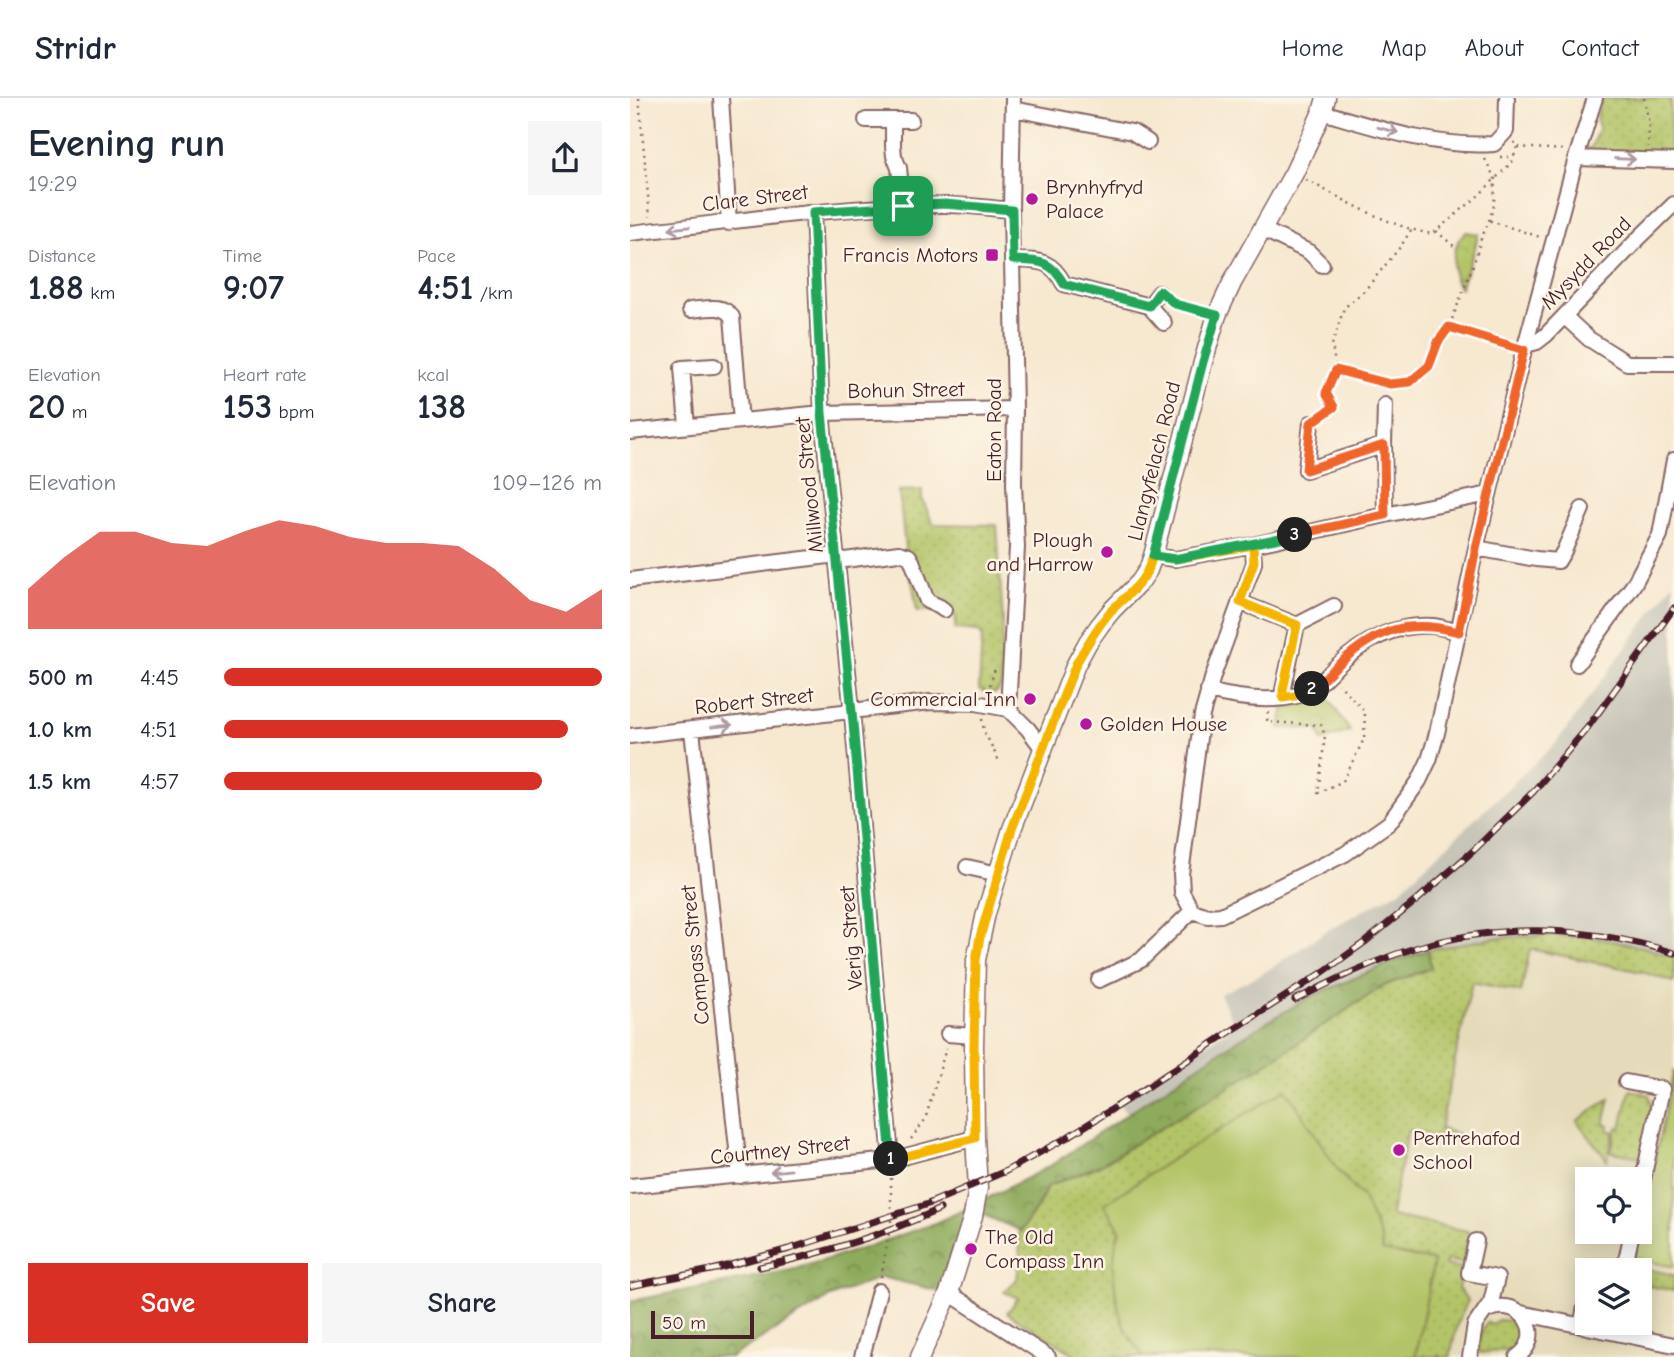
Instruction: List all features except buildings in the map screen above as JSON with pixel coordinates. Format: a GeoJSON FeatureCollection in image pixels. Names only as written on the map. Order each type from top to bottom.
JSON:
{"type":"FeatureCollection","features":[{"type":"Feature","properties":{"kind":"main road","name":"Llangyfelach Road"},"geometry":{"type":"LineString","coordinates":[[920,1357],[948,1293],[974,1216],[978,1188],[974,1036],[976,960],[986,914],[1012,829],[1076,664],[1088,642],[1112,610],[1148,570],[1217,315],[1233,281],[1294,173],[1324,105]]}},
{"type":"Feature","properties":{"kind":"street"},"geometry":{"type":"LineString","coordinates":[[721,98],[729,223]]}},
{"type":"Feature","properties":{"kind":"street"},"geometry":{"type":"LineString","coordinates":[[1324,105],[1395,133],[1469,146],[1494,144],[1506,131],[1507,98]]}},
{"type":"Feature","properties":{"kind":"street"},"geometry":{"type":"LineString","coordinates":[[1253,545],[1254,562],[1202,715],[1181,874],[1181,892],[1192,911],[1208,916],[1221,915],[1345,854],[1390,823],[1419,781],[1429,760],[1476,548],[1525,348],[1577,154],[1595,98]]}},
{"type":"Feature","properties":{"kind":"street"},"geometry":{"type":"LineString","coordinates":[[1013,104],[1132,132],[1148,142]]}},
{"type":"Feature","properties":{"kind":"street","name":"Eaton Road"},"geometry":{"type":"LineString","coordinates":[[1008,709],[1017,547],[1014,484],[1013,104]]}},
{"type":"Feature","properties":{"kind":"street"},"geometry":{"type":"LineString","coordinates":[[866,120],[911,120]]}},
{"type":"Feature","properties":{"kind":"street"},"geometry":{"type":"LineString","coordinates":[[893,120],[894,156],[899,168],[903,206]]}},
{"type":"Feature","properties":{"kind":"street"},"geometry":{"type":"LineString","coordinates":[[1577,154],[1674,161]]}},
{"type":"Feature","properties":{"kind":"street","name":"Clare Street"},"geometry":{"type":"LineString","coordinates":[[630,233],[813,212],[903,206],[945,204],[1012,210]]}},
{"type":"Feature","properties":{"kind":"street","name":"Mysydd Road"},"geometry":{"type":"LineString","coordinates":[[1525,348],[1546,335],[1674,204]]}},
{"type":"Feature","properties":{"kind":"street","name":"Millwood Street"},"geometry":{"type":"LineString","coordinates":[[813,212],[822,413],[852,712]]}},
{"type":"Feature","properties":{"kind":"street"},"geometry":{"type":"LineString","coordinates":[[1262,229],[1310,252],[1322,265]]}},
{"type":"Feature","properties":{"kind":"street"},"geometry":{"type":"LineString","coordinates":[[1013,260],[1040,261],[1058,272],[1064,284],[1149,306],[1164,323]]}},
{"type":"Feature","properties":{"kind":"street"},"geometry":{"type":"LineString","coordinates":[[1149,306],[1159,293]]}},
{"type":"Feature","properties":{"kind":"street"},"geometry":{"type":"LineString","coordinates":[[690,310],[716,308],[730,312],[741,421]]}},
{"type":"Feature","properties":{"kind":"street"},"geometry":{"type":"LineString","coordinates":[[1564,316],[1589,339],[1627,363],[1674,363]]}},
{"type":"Feature","properties":{"kind":"street"},"geometry":{"type":"LineString","coordinates":[[687,426],[682,368],[713,366]]}},
{"type":"Feature","properties":{"kind":"street"},"geometry":{"type":"LineString","coordinates":[[1385,405],[1385,515]]}},
{"type":"Feature","properties":{"kind":"street","name":"Bohun Street"},"geometry":{"type":"LineString","coordinates":[[630,432],[822,413],[1015,409]]}},
{"type":"Feature","properties":{"kind":"street"},"geometry":{"type":"LineString","coordinates":[[1311,423],[1306,470],[1384,445]]}},
{"type":"Feature","properties":{"kind":"street"},"geometry":{"type":"LineString","coordinates":[[1577,664],[1634,584],[1660,536],[1674,460]]}},
{"type":"Feature","properties":{"kind":"street"},"geometry":{"type":"LineString","coordinates":[[1153,556],[1175,559],[1253,545],[1489,494]]}},
{"type":"Feature","properties":{"kind":"street"},"geometry":{"type":"LineString","coordinates":[[1476,548],[1558,561],[1582,509]]}},
{"type":"Feature","properties":{"kind":"street"},"geometry":{"type":"LineString","coordinates":[[630,580],[900,553],[909,556],[912,561],[927,601],[944,610]]}},
{"type":"Feature","properties":{"kind":"street"},"geometry":{"type":"LineString","coordinates":[[1240,602],[1297,625],[1334,606]]}},
{"type":"Feature","properties":{"kind":"street"},"geometry":{"type":"LineString","coordinates":[[1276,698],[1283,690],[1297,625]]}},
{"type":"Feature","properties":{"kind":"street"},"geometry":{"type":"LineString","coordinates":[[1208,691],[1276,698],[1300,695],[1310,690],[1356,649],[1387,631],[1404,627],[1435,626],[1459,632]]}},
{"type":"Feature","properties":{"kind":"street","name":"Robert Street"},"geometry":{"type":"LineString","coordinates":[[630,736],[931,702],[1008,709]]}},
{"type":"Feature","properties":{"kind":"street"},"geometry":{"type":"LineString","coordinates":[[1008,709],[1043,749]]}},
{"type":"Feature","properties":{"kind":"street","name":"Verig Street"},"geometry":{"type":"LineString","coordinates":[[852,712],[891,1160]]}},
{"type":"Feature","properties":{"kind":"street","name":"Compass Street"},"geometry":{"type":"LineString","coordinates":[[692,730],[740,1176]]}},
{"type":"Feature","properties":{"kind":"street"},"geometry":{"type":"LineString","coordinates":[[967,867],[998,874]]}},
{"type":"Feature","properties":{"kind":"street"},"geometry":{"type":"LineString","coordinates":[[1099,980],[1144,966],[1192,911]]}},
{"type":"Feature","properties":{"kind":"street"},"geometry":{"type":"LineString","coordinates":[[948,1038],[974,1036]]}},
{"type":"Feature","properties":{"kind":"street"},"geometry":{"type":"LineString","coordinates":[[1626,1082],[1662,1089],[1646,1167]]}},
{"type":"Feature","properties":{"kind":"street","name":"Courtney Street"},"geometry":{"type":"LineString","coordinates":[[630,1186],[891,1160],[975,1138]]}},
{"type":"Feature","properties":{"kind":"street"},"geometry":{"type":"LineString","coordinates":[[1476,1241],[1469,1273],[1497,1278],[1487,1310]]}},
{"type":"Feature","properties":{"kind":"street"},"geometry":{"type":"LineString","coordinates":[[862,1357],[879,1291]]}},
{"type":"Feature","properties":{"kind":"street"},"geometry":{"type":"LineString","coordinates":[[948,1293],[1048,1357]]}},
{"type":"Feature","properties":{"kind":"street"},"geometry":{"type":"LineString","coordinates":[[1469,1357],[1475,1325],[1480,1316],[1495,1306],[1514,1308],[1527,1320],[1530,1338],[1527,1347],[1517,1357]]}},
{"type":"Feature","properties":{"kind":"street"},"geometry":{"type":"LineString","coordinates":[[1521,1313],[1575,1325]]}},
{"type":"Feature","properties":{"kind":"street"},"geometry":{"type":"LineString","coordinates":[[1640,1335],[1674,1345]]}},
{"type":"Feature","properties":{"kind":"path"},"geometry":{"type":"LineString","coordinates":[[639,98],[651,231]]}},
{"type":"Feature","properties":{"kind":"path"},"geometry":{"type":"LineString","coordinates":[[1644,98],[1649,124],[1647,160]]}},
{"type":"Feature","properties":{"kind":"path"},"geometry":{"type":"LineString","coordinates":[[1506,131],[1517,147],[1577,154]]}},
{"type":"Feature","properties":{"kind":"path"},"geometry":{"type":"LineString","coordinates":[[1294,173],[1377,216],[1411,230],[1432,234],[1476,198],[1512,162],[1517,147]]}},
{"type":"Feature","properties":{"kind":"path"},"geometry":{"type":"LineString","coordinates":[[1336,370],[1390,384],[1410,382],[1429,366],[1438,342],[1449,327],[1494,205],[1495,179],[1482,153]]}},
{"type":"Feature","properties":{"kind":"path"},"geometry":{"type":"LineString","coordinates":[[1489,221],[1553,241]]}},
{"type":"Feature","properties":{"kind":"path"},"geometry":{"type":"LineString","coordinates":[[1311,423],[1334,407],[1326,393],[1336,370],[1332,345],[1344,308],[1365,290],[1411,230]]}},
{"type":"Feature","properties":{"kind":"path"},"geometry":{"type":"LineString","coordinates":[[1436,230],[1455,247]]}},
{"type":"Feature","properties":{"kind":"path"},"geometry":{"type":"LineString","coordinates":[[1159,293],[1160,291],[1175,304],[1217,315]]}},
{"type":"Feature","properties":{"kind":"path"},"geometry":{"type":"LineString","coordinates":[[1449,327],[1525,348]]}},
{"type":"Feature","properties":{"kind":"path"},"geometry":{"type":"LineString","coordinates":[[1000,762],[981,723],[998,658],[1010,653]]}},
{"type":"Feature","properties":{"kind":"path"},"geometry":{"type":"LineString","coordinates":[[1276,698],[1268,722],[1321,725],[1325,736],[1318,793],[1343,781],[1364,739],[1365,712],[1329,673]]}},
{"type":"Feature","properties":{"kind":"path"},"geometry":{"type":"LineString","coordinates":[[910,1141],[925,1120],[948,1038]]}},
{"type":"Feature","properties":{"kind":"path"},"geometry":{"type":"LineString","coordinates":[[879,1291],[891,1222],[891,1160]]}},
{"type":"Feature","properties":{"kind":"shaded area"},"geometry":{"type":"Polygon","coordinates":[[[1674,582],[1674,963],[1542,942],[1383,986],[1258,1069],[1241,1038],[1127,1115],[1117,1100],[1235,1026],[1220,994],[1262,974],[1328,930],[1399,891],[1556,743],[1674,582]]]}},
{"type":"Feature","properties":{"kind":"shaded area","name":"Pentrehafod School"},"geometry":{"type":"Polygon","coordinates":[[[1521,942],[1674,963],[1674,1357],[1079,1357],[1007,1313],[1018,1298],[1004,1292],[1017,1279],[1020,1256],[1018,1234],[1037,1207],[1521,942]]]}},
{"type":"Feature","properties":{"kind":"green space"},"geometry":{"type":"Polygon","coordinates":[[[1602,98],[1671,98],[1669,157],[1583,152],[1592,146],[1599,127],[1596,119],[1602,98]]]}},
{"type":"Feature","properties":{"kind":"green space"},"geometry":{"type":"Polygon","coordinates":[[[1466,232],[1478,234],[1460,288],[1453,267],[1455,251],[1461,236],[1466,232]]]}},
{"type":"Feature","properties":{"kind":"green space"},"geometry":{"type":"Polygon","coordinates":[[[922,490],[922,499],[933,524],[997,525],[1003,621],[1001,685],[997,692],[987,694],[979,689],[982,636],[979,631],[955,629],[956,616],[951,614],[917,611],[907,567],[899,491],[922,490]]]}},
{"type":"Feature","properties":{"kind":"green space"},"geometry":{"type":"Polygon","coordinates":[[[1324,692],[1350,731],[1322,741],[1318,729],[1280,728],[1284,706],[1298,704],[1324,692]]]}},
{"type":"Feature","properties":{"kind":"green space"},"geometry":{"type":"Polygon","coordinates":[[[1591,937],[1643,947],[1674,957],[1674,982],[1642,972],[1530,949],[1521,992],[1472,982],[1440,1129],[1459,1134],[1458,1141],[1408,1130],[1391,1213],[1391,1216],[1468,1231],[1463,1263],[1447,1260],[1445,1265],[1462,1268],[1458,1289],[1468,1300],[1457,1325],[1450,1357],[1079,1357],[1007,1313],[1018,1298],[1004,1292],[1017,1279],[1020,1256],[1018,1234],[1048,1186],[1098,1166],[1258,1069],[1383,986],[1430,968],[1428,950],[1493,938],[1591,937]]]}},
{"type":"Feature","properties":{"kind":"green space"},"geometry":{"type":"Polygon","coordinates":[[[1428,950],[1431,968],[1383,986],[1258,1069],[1098,1166],[1048,1186],[1021,1231],[979,1213],[986,1199],[1050,1166],[1272,1019],[1312,996],[1428,950]]]}},
{"type":"Feature","properties":{"kind":"green space"},"geometry":{"type":"Polygon","coordinates":[[[1674,1070],[1674,1267],[1652,1262],[1652,1258],[1633,1258],[1636,1244],[1652,1244],[1652,1171],[1674,1070]]]}},
{"type":"Feature","properties":{"kind":"green space"},"geometry":{"type":"Polygon","coordinates":[[[1286,1089],[1339,1172],[1363,1198],[1381,1239],[1382,1251],[1434,1261],[1415,1357],[1144,1357],[1127,1332],[1120,1313],[1114,1264],[1120,1230],[1104,1204],[1286,1089]]]}},
{"type":"Feature","properties":{"kind":"green space"},"geometry":{"type":"Polygon","coordinates":[[[1630,1090],[1649,1095],[1652,1105],[1643,1154],[1640,1157],[1611,1152],[1617,1127],[1621,1128],[1630,1090]]]}},
{"type":"Feature","properties":{"kind":"green space"},"geometry":{"type":"Polygon","coordinates":[[[1610,1098],[1604,1124],[1609,1125],[1608,1130],[1614,1132],[1607,1160],[1577,1121],[1610,1098]]]}},
{"type":"Feature","properties":{"kind":"green space"},"geometry":{"type":"Polygon","coordinates":[[[975,1205],[948,1293],[881,1277],[830,1297],[731,1357],[630,1357],[630,1301],[791,1270],[935,1223],[975,1205]]]}},
{"type":"Feature","properties":{"kind":"green space"},"geometry":{"type":"Polygon","coordinates":[[[1652,1270],[1674,1275],[1674,1291],[1652,1286],[1652,1270]]]}},
{"type":"Feature","properties":{"kind":"green space"},"geometry":{"type":"Polygon","coordinates":[[[1498,1320],[1512,1322],[1519,1334],[1524,1334],[1520,1345],[1515,1349],[1481,1353],[1479,1344],[1485,1325],[1498,1320]]]}},
{"type":"Feature","properties":{"kind":"railway"},"geometry":{"type":"LineString","coordinates":[[630,1286],[716,1269],[789,1249],[928,1204],[1006,1171],[1066,1138],[1146,1088],[1365,942],[1473,851],[1533,792],[1588,727],[1674,608]]}},
{"type":"Feature","properties":{"kind":"railway"},"geometry":{"type":"LineString","coordinates":[[1295,1000],[1397,954],[1478,934],[1511,931],[1576,933],[1609,937],[1674,953]]}},
{"type":"Feature","properties":{"kind":"railway"},"geometry":{"type":"LineString","coordinates":[[760,1267],[852,1243],[940,1209]]}},
{"type":"Feature","properties":{"kind":"place","name":"Brynhyfryd Palace"},"geometry":{"type":"Point","coordinates":[1032,199]}},
{"type":"Feature","properties":{"kind":"place","name":"Francis Motors"},"geometry":{"type":"Point","coordinates":[992,255]}},
{"type":"Feature","properties":{"kind":"place","name":"Plough and Harrow"},"geometry":{"type":"Point","coordinates":[1107,552]}},
{"type":"Feature","properties":{"kind":"place","name":"Commercial Inn"},"geometry":{"type":"Point","coordinates":[1030,699]}},
{"type":"Feature","properties":{"kind":"place","name":"Golden House"},"geometry":{"type":"Point","coordinates":[1086,724]}},
{"type":"Feature","properties":{"kind":"place","name":"Pentrehafod School"},"geometry":{"type":"Point","coordinates":[1399,1150]}},
{"type":"Feature","properties":{"kind":"place","name":"The Old Compass Inn"},"geometry":{"type":"Point","coordinates":[971,1249]}},
{"type":"Feature","properties":{"kind":"route"},"geometry":{"type":"LineString","coordinates":[[903,206],[813,212],[822,413],[852,712],[891,1160],[975,1138],[976,960],[986,914],[1012,829],[1076,664],[1100,625],[1140,582],[1153,556],[1175,559],[1253,545],[1254,562],[1240,602],[1297,625],[1283,698],[1310,690],[1356,649],[1387,631],[1404,627],[1435,626],[1459,632],[1476,548],[1524,350],[1449,327],[1438,342],[1429,366],[1410,382],[1390,384],[1336,370],[1326,393],[1334,407],[1311,423],[1306,470],[1384,445],[1385,515],[1253,545],[1175,559],[1153,556],[1217,315],[1175,304],[1160,291],[1149,306],[1064,284],[1058,272],[1049,265],[1040,261],[1013,260],[1012,210],[945,204],[903,206]]}}]}
